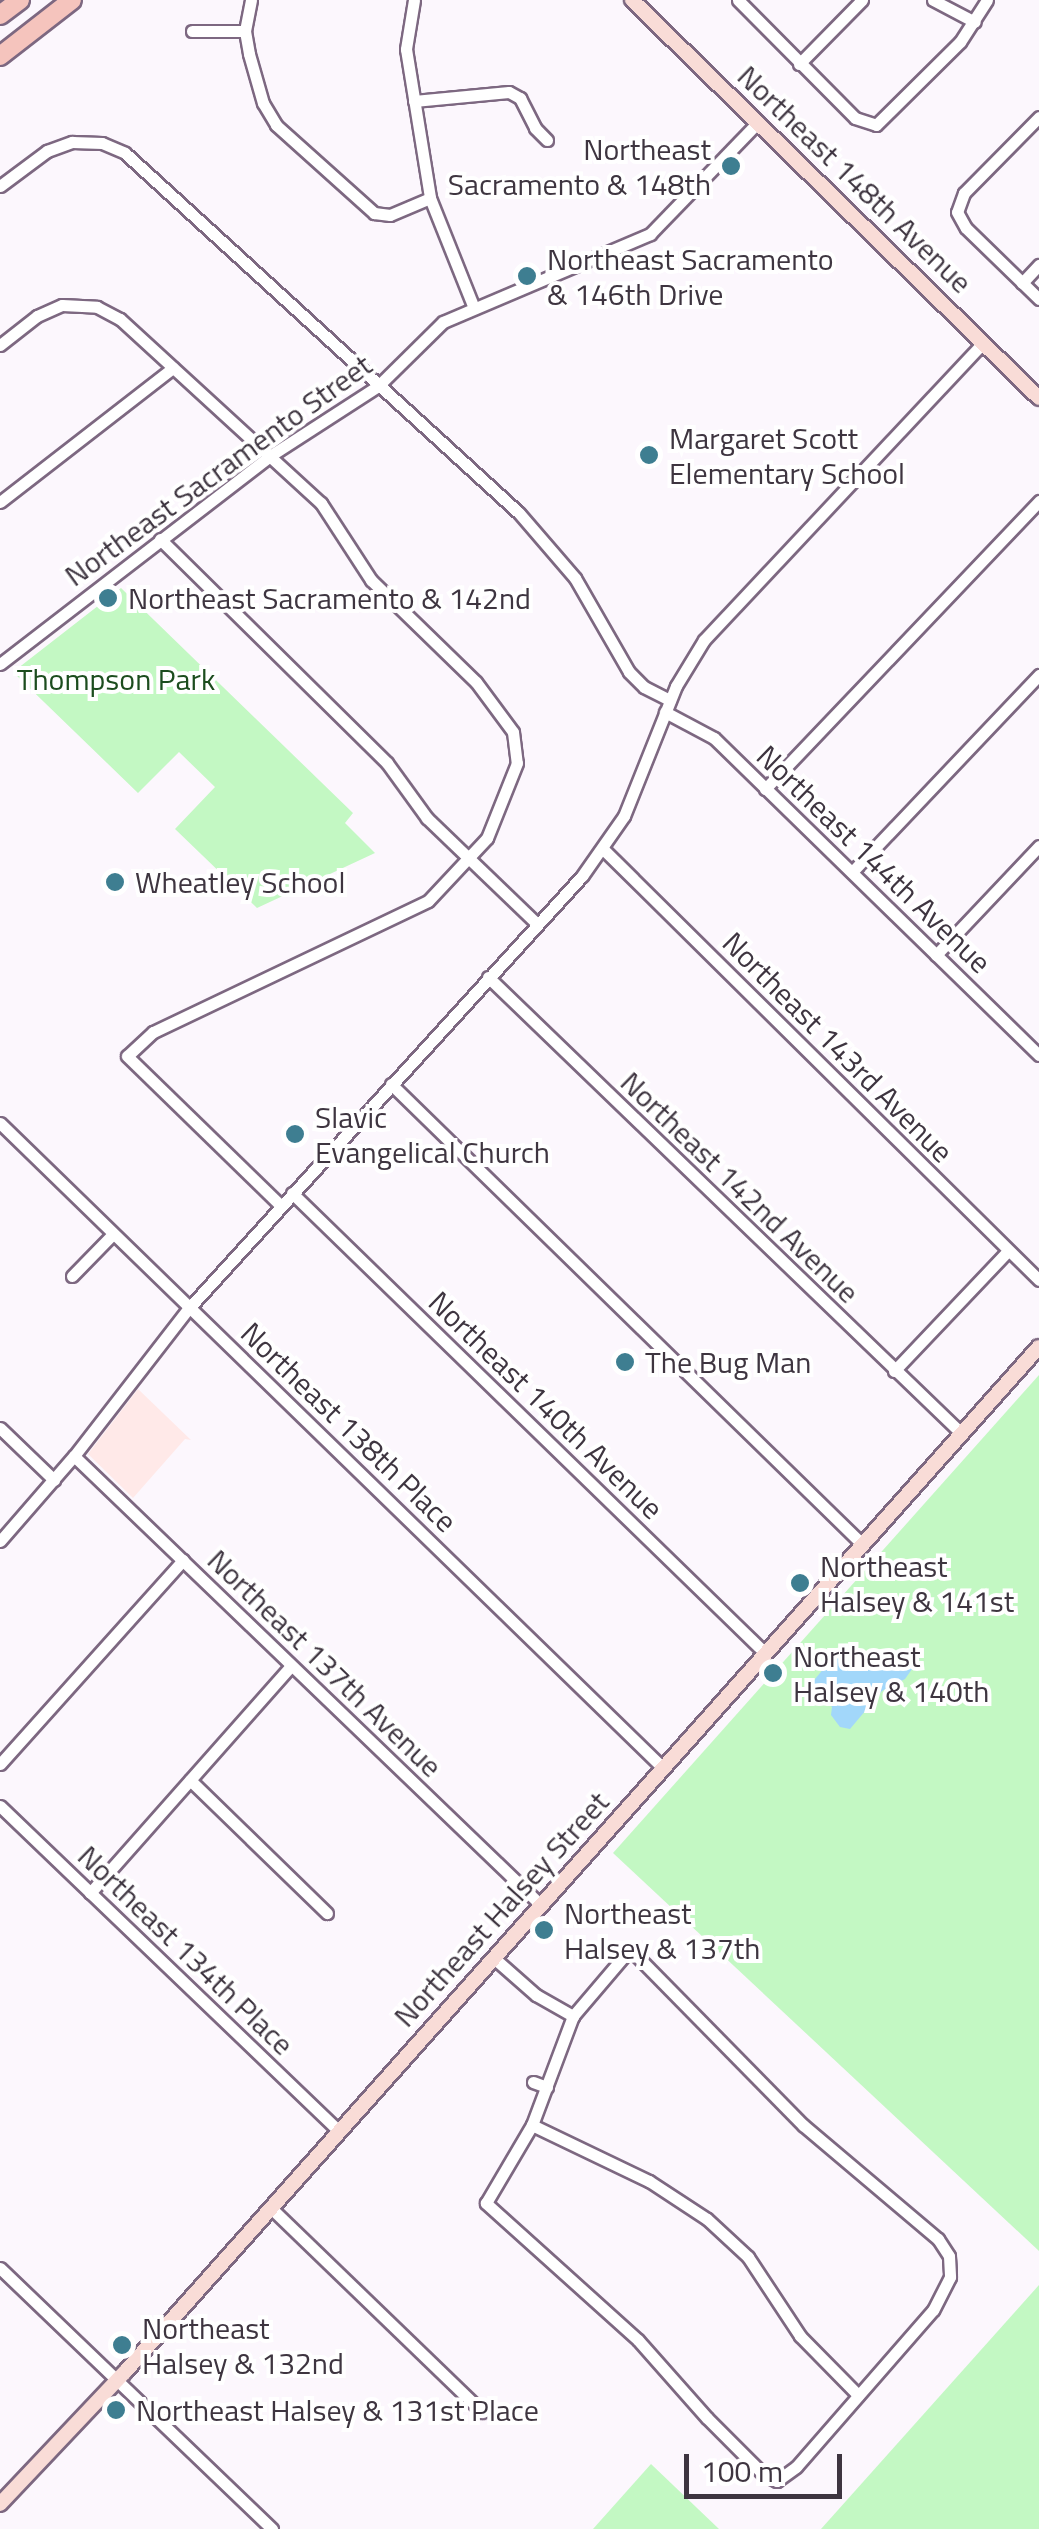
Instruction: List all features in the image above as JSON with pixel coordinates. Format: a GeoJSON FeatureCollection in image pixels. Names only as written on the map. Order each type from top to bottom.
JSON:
{"type":"FeatureCollection","features":[{"type":"Feature","properties":{"kind":"highway"},"geometry":{"type":"LineString","coordinates":[[0,16],[20,0]]}},
{"type":"Feature","properties":{"kind":"highway"},"geometry":{"type":"LineString","coordinates":[[0,56],[72,0]]}},
{"type":"Feature","properties":{"kind":"main road","name":"Northeast 148th Avenue"},"geometry":{"type":"LineString","coordinates":[[632,0],[1039,398]]}},
{"type":"Feature","properties":{"kind":"main road","name":"Northeast Halsey Street"},"geometry":{"type":"LineString","coordinates":[[0,2504],[118,2380],[960,1432],[1039,1348]]}},
{"type":"Feature","properties":{"kind":"street"},"geometry":{"type":"LineString","coordinates":[[251,0],[245,31],[258,88],[270,116],[367,210],[390,215],[430,198]]}},
{"type":"Feature","properties":{"kind":"street"},"geometry":{"type":"LineString","coordinates":[[414,0],[406,48],[430,198],[474,308]]}},
{"type":"Feature","properties":{"kind":"street"},"geometry":{"type":"LineString","coordinates":[[738,0],[799,64],[865,124],[884,122],[975,22],[987,0]]}},
{"type":"Feature","properties":{"kind":"street"},"geometry":{"type":"LineString","coordinates":[[799,64],[862,0]]}},
{"type":"Feature","properties":{"kind":"street"},"geometry":{"type":"LineString","coordinates":[[934,0],[975,22]]}},
{"type":"Feature","properties":{"kind":"street"},"geometry":{"type":"LineString","coordinates":[[192,32],[245,31]]}},
{"type":"Feature","properties":{"kind":"street"},"geometry":{"type":"LineString","coordinates":[[414,100],[509,92],[520,98],[535,128],[547,140]]}},
{"type":"Feature","properties":{"kind":"street"},"geometry":{"type":"LineString","coordinates":[[1039,116],[964,193],[957,212],[966,228],[1039,299]]}},
{"type":"Feature","properties":{"kind":"street","name":"Northeast Sacramento Street"},"geometry":{"type":"LineString","coordinates":[[0,664],[270,456],[378,386],[431,332],[474,308],[650,234],[758,122]]}},
{"type":"Feature","properties":{"kind":"street","name":"Northeast 144th Avenue"},"geometry":{"type":"LineString","coordinates":[[0,186],[47,151],[72,142],[102,143],[126,153],[540,534],[590,602],[628,672],[667,706],[706,731],[1039,1056]]}},
{"type":"Feature","properties":{"kind":"street"},"geometry":{"type":"LineString","coordinates":[[1022,282],[1039,265]]}},
{"type":"Feature","properties":{"kind":"street"},"geometry":{"type":"LineString","coordinates":[[0,345],[50,309],[86,305],[120,319],[330,512],[371,580],[486,693],[513,732],[516,763],[486,838],[419,907],[153,1032],[127,1056],[281,1206]]}},
{"type":"Feature","properties":{"kind":"street"},"geometry":{"type":"LineString","coordinates":[[0,1540],[74,1456],[189,1308],[603,849],[631,802],[667,706],[695,651],[718,622],[983,343]]}},
{"type":"Feature","properties":{"kind":"street"},"geometry":{"type":"LineString","coordinates":[[0,502],[173,368]]}},
{"type":"Feature","properties":{"kind":"street"},"geometry":{"type":"LineString","coordinates":[[766,789],[1039,501]]}},
{"type":"Feature","properties":{"kind":"street"},"geometry":{"type":"LineString","coordinates":[[160,540],[387,763],[427,818],[537,924]]}},
{"type":"Feature","properties":{"kind":"street"},"geometry":{"type":"LineString","coordinates":[[852,872],[1039,675]]}},
{"type":"Feature","properties":{"kind":"street"},"geometry":{"type":"LineString","coordinates":[[936,955],[1039,846]]}},
{"type":"Feature","properties":{"kind":"street","name":"Northeast 143rd Avenue"},"geometry":{"type":"LineString","coordinates":[[603,849],[1039,1280]]}},
{"type":"Feature","properties":{"kind":"street","name":"Northeast 142nd Avenue"},"geometry":{"type":"LineString","coordinates":[[488,977],[960,1432]]}},
{"type":"Feature","properties":{"kind":"street"},"geometry":{"type":"LineString","coordinates":[[391,1084],[862,1543]]}},
{"type":"Feature","properties":{"kind":"street","name":"Northeast 138th Place"},"geometry":{"type":"LineString","coordinates":[[0,1123],[663,1768]]}},
{"type":"Feature","properties":{"kind":"street","name":"Northeast 140th Avenue"},"geometry":{"type":"LineString","coordinates":[[292,1194],[764,1653]]}},
{"type":"Feature","properties":{"kind":"street"},"geometry":{"type":"LineString","coordinates":[[72,1276],[113,1234]]}},
{"type":"Feature","properties":{"kind":"street"},"geometry":{"type":"LineString","coordinates":[[894,1371],[1008,1251]]}},
{"type":"Feature","properties":{"kind":"street"},"geometry":{"type":"LineString","coordinates":[[0,1428],[54,1480]]}},
{"type":"Feature","properties":{"kind":"street","name":"Northeast 137th Avenue"},"geometry":{"type":"LineString","coordinates":[[74,1456],[542,1906]]}},
{"type":"Feature","properties":{"kind":"street"},"geometry":{"type":"LineString","coordinates":[[0,1764],[183,1560]]}},
{"type":"Feature","properties":{"kind":"street"},"geometry":{"type":"LineString","coordinates":[[90,1892],[290,1667]]}},
{"type":"Feature","properties":{"kind":"street"},"geometry":{"type":"LineString","coordinates":[[190,1780],[327,1913]]}},
{"type":"Feature","properties":{"kind":"street","name":"Northeast 134th Place"},"geometry":{"type":"LineString","coordinates":[[0,1806],[338,2130]]}},
{"type":"Feature","properties":{"kind":"street"},"geometry":{"type":"LineString","coordinates":[[630,1949],[802,2124],[946,2250],[951,2268],[938,2301],[787,2476],[777,2481],[764,2475],[707,2418],[638,2340],[486,2203],[532,2125],[572,2016],[630,1949]]}},
{"type":"Feature","properties":{"kind":"street"},"geometry":{"type":"LineString","coordinates":[[495,1959],[536,1995],[572,2016]]}},
{"type":"Feature","properties":{"kind":"street"},"geometry":{"type":"LineString","coordinates":[[533,2082],[548,2087]]}},
{"type":"Feature","properties":{"kind":"street"},"geometry":{"type":"LineString","coordinates":[[532,2125],[649,2181],[706,2219],[748,2256],[800,2336],[858,2394]]}},
{"type":"Feature","properties":{"kind":"street"},"geometry":{"type":"LineString","coordinates":[[270,2208],[482,2412]]}},
{"type":"Feature","properties":{"kind":"street"},"geometry":{"type":"LineString","coordinates":[[0,2268],[272,2529]]}},
{"type":"Feature","properties":{"kind":"shaded area"},"geometry":{"type":"Polygon","coordinates":[[[138,1389],[191,1440],[185,1439],[133,1498],[88,1454],[138,1389]]]}},
{"type":"Feature","properties":{"kind":"green space","name":"Thompson Park"},"geometry":{"type":"Polygon","coordinates":[[[121,588],[353,813],[345,823],[375,853],[257,908],[175,829],[215,787],[179,752],[138,793],[13,672],[121,588]]]}},
{"type":"Feature","properties":{"kind":"green space"},"geometry":{"type":"Polygon","coordinates":[[[1039,1375],[1039,2251],[613,1853],[1039,1375]]]}},
{"type":"Feature","properties":{"kind":"green space"},"geometry":{"type":"Polygon","coordinates":[[[1039,2285],[1039,2529],[821,2529],[1039,2285]]]}},
{"type":"Feature","properties":{"kind":"green space"},"geometry":{"type":"Polygon","coordinates":[[[651,2464],[719,2529],[593,2529],[651,2464]]]}},
{"type":"Feature","properties":{"kind":"water"},"geometry":{"type":"Polygon","coordinates":[[[842,1646],[848,1661],[856,1666],[892,1667],[915,1647],[924,1652],[905,1679],[882,1691],[850,1729],[840,1727],[831,1715],[832,1707],[811,1684],[842,1646]]]}},
{"type":"Feature","properties":{"kind":"place","name":"Northeast Sacramento & 148th"},"geometry":{"type":"Point","coordinates":[731,166]}},
{"type":"Feature","properties":{"kind":"place","name":"Northeast Sacramento & 146th Drive"},"geometry":{"type":"Point","coordinates":[527,276]}},
{"type":"Feature","properties":{"kind":"place","name":"Margaret Scott Elementary School"},"geometry":{"type":"Point","coordinates":[649,455]}},
{"type":"Feature","properties":{"kind":"place","name":"Northeast Sacramento & 142nd"},"geometry":{"type":"Point","coordinates":[108,598]}},
{"type":"Feature","properties":{"kind":"place","name":"Wheatley School"},"geometry":{"type":"Point","coordinates":[115,882]}},
{"type":"Feature","properties":{"kind":"place","name":"Slavic Evangelical Church"},"geometry":{"type":"Point","coordinates":[295,1134]}},
{"type":"Feature","properties":{"kind":"place","name":"The Bug Man"},"geometry":{"type":"Point","coordinates":[625,1362]}},
{"type":"Feature","properties":{"kind":"place","name":"Northeast Halsey & 141st"},"geometry":{"type":"Point","coordinates":[800,1583]}},
{"type":"Feature","properties":{"kind":"place","name":"Northeast Halsey & 140th"},"geometry":{"type":"Point","coordinates":[773,1673]}},
{"type":"Feature","properties":{"kind":"place","name":"Northeast Halsey & 137th"},"geometry":{"type":"Point","coordinates":[544,1930]}},
{"type":"Feature","properties":{"kind":"place","name":"Northeast Halsey & 132nd"},"geometry":{"type":"Point","coordinates":[122,2345]}},
{"type":"Feature","properties":{"kind":"place","name":"Northeast Halsey & 131st Place"},"geometry":{"type":"Point","coordinates":[116,2410]}}]}
